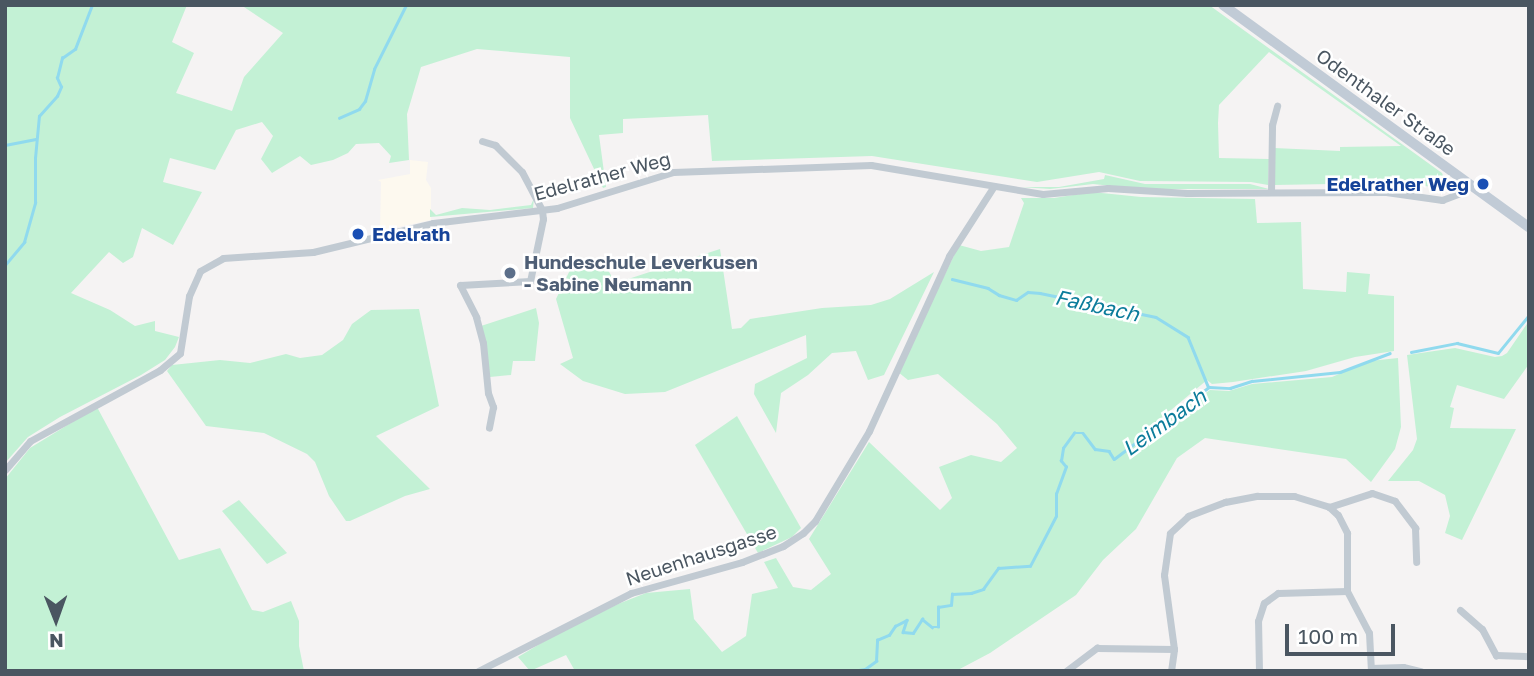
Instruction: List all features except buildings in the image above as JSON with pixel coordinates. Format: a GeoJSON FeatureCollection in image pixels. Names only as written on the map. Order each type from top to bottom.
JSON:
{"type":"FeatureCollection","features":[{"type":"Feature","properties":{"kind":"main road","name":"Odenthaler Straße"},"geometry":{"type":"LineString","coordinates":[[1223,5],[1529,227]]}},
{"type":"Feature","properties":{"kind":"street"},"geometry":{"type":"LineString","coordinates":[[1271,192],[1272,125],[1277,106]]}},
{"type":"Feature","properties":{"kind":"street"},"geometry":{"type":"LineString","coordinates":[[482,141],[495,145],[523,173],[542,210],[543,219],[530,281],[460,285],[476,317],[483,343],[488,393],[493,407],[489,428]]}},
{"type":"Feature","properties":{"kind":"street","name":"Edelrather Weg"},"geometry":{"type":"LineString","coordinates":[[5,470],[30,441],[160,370],[180,353],[189,296],[200,271],[223,258],[313,252],[361,238],[433,223],[542,210],[673,172],[872,165],[1043,194],[1099,188],[1147,192],[1386,192],[1442,200],[1460,193],[1470,185]]}},
{"type":"Feature","properties":{"kind":"street","name":"Neuenhausgasse"},"geometry":{"type":"LineString","coordinates":[[478,671],[631,593],[742,562],[783,546],[803,533],[815,521],[869,431],[949,256],[993,186]]}},
{"type":"Feature","properties":{"kind":"street"},"geometry":{"type":"LineString","coordinates":[[1329,507],[1372,494],[1395,500],[1415,528],[1416,562]]}},
{"type":"Feature","properties":{"kind":"street"},"geometry":{"type":"LineString","coordinates":[[1171,671],[1174,649],[1164,575],[1170,533],[1188,516],[1225,502],[1257,496],[1294,496],[1329,507],[1338,515],[1347,533],[1347,591],[1369,633],[1371,669],[1403,667],[1421,671]]}},
{"type":"Feature","properties":{"kind":"street"},"geometry":{"type":"LineString","coordinates":[[1259,671],[1258,621],[1264,603],[1278,593],[1347,591]]}},
{"type":"Feature","properties":{"kind":"street"},"geometry":{"type":"LineString","coordinates":[[1460,610],[1482,629],[1496,655],[1529,656]]}},
{"type":"Feature","properties":{"kind":"street"},"geometry":{"type":"LineString","coordinates":[[1066,671],[1097,649],[1174,649]]}},
{"type":"Feature","properties":{"kind":"shaded area"},"geometry":{"type":"Polygon","coordinates":[[[410,160],[428,162],[426,180],[431,188],[431,220],[380,231],[381,182],[378,180],[410,174],[410,160]]]}},
{"type":"Feature","properties":{"kind":"green space"},"geometry":{"type":"Polygon","coordinates":[[[5,5],[187,5],[172,42],[194,53],[176,93],[232,111],[244,77],[283,33],[241,5],[1209,5],[1442,173],[1446,183],[1436,187],[1388,183],[1274,185],[1274,148],[1340,151],[1340,147],[1401,146],[1269,52],[1219,105],[1218,123],[1219,158],[1269,159],[1268,185],[1251,182],[1140,181],[1099,172],[1037,182],[872,156],[712,161],[708,115],[623,119],[623,133],[599,135],[606,187],[603,188],[570,118],[570,57],[477,49],[421,67],[407,114],[409,160],[389,163],[391,156],[379,143],[356,144],[348,153],[333,160],[311,165],[300,156],[272,173],[261,159],[273,136],[262,122],[236,130],[215,170],[170,158],[163,182],[202,192],[173,245],[142,228],[133,257],[123,263],[109,252],[71,293],[110,310],[135,326],[155,321],[155,331],[179,337],[175,347],[165,360],[141,375],[60,417],[28,437],[5,463],[5,5]]]}},
{"type":"Feature","properties":{"kind":"green space"},"geometry":{"type":"Polygon","coordinates":[[[1105,175],[1145,184],[1250,184],[1269,189],[1141,189],[1093,184],[1050,189],[1021,187],[1059,187],[1104,179],[1105,175]]]}},
{"type":"Feature","properties":{"kind":"green space"},"geometry":{"type":"Polygon","coordinates":[[[1092,192],[1141,197],[1255,199],[1257,223],[1301,222],[1303,289],[1346,292],[1347,272],[1370,274],[1368,294],[1394,296],[1394,351],[1355,357],[1306,371],[1212,384],[1207,380],[1159,420],[1163,423],[1210,390],[1229,391],[1252,384],[1332,377],[1370,361],[1398,358],[1401,427],[1395,449],[1371,482],[1346,459],[1205,438],[1177,458],[1136,529],[1103,560],[1076,595],[990,653],[956,671],[575,671],[566,655],[530,671],[518,657],[558,633],[618,604],[646,593],[690,589],[694,619],[722,652],[746,636],[752,594],[778,588],[764,562],[776,558],[793,587],[811,590],[831,574],[809,539],[869,442],[940,510],[952,498],[939,467],[971,455],[1001,462],[1017,448],[997,424],[938,374],[908,380],[898,372],[959,245],[981,251],[1009,247],[1024,203],[1021,198],[1054,198],[1092,192]]]}},
{"type":"Feature","properties":{"kind":"green space"},"geometry":{"type":"Polygon","coordinates":[[[534,198],[533,208],[430,217],[430,209],[436,215],[462,208],[490,210],[531,205],[534,198]]]}},
{"type":"Feature","properties":{"kind":"green space"},"geometry":{"type":"Polygon","coordinates":[[[720,249],[732,329],[741,328],[750,319],[822,308],[871,305],[890,299],[934,272],[884,375],[868,380],[856,351],[832,353],[808,375],[781,393],[776,433],[754,394],[755,384],[807,358],[806,335],[665,392],[625,394],[583,381],[560,364],[573,358],[556,299],[570,270],[604,264],[616,283],[720,249]]]}},
{"type":"Feature","properties":{"kind":"green space"},"geometry":{"type":"Polygon","coordinates":[[[536,308],[539,323],[535,361],[513,361],[511,375],[490,377],[481,326],[536,308]]]}},
{"type":"Feature","properties":{"kind":"green space"},"geometry":{"type":"Polygon","coordinates":[[[419,309],[439,406],[376,436],[430,489],[405,496],[350,521],[346,521],[329,496],[315,462],[307,454],[264,433],[206,426],[167,371],[172,365],[220,360],[250,363],[286,354],[300,358],[322,355],[343,340],[352,324],[371,310],[419,309]]]}},
{"type":"Feature","properties":{"kind":"green space"},"geometry":{"type":"Polygon","coordinates":[[[1529,321],[1529,364],[1504,399],[1457,385],[1450,407],[1454,408],[1450,428],[1516,429],[1462,540],[1445,533],[1450,516],[1445,495],[1419,481],[1388,481],[1413,450],[1417,439],[1407,355],[1455,348],[1495,357],[1502,356],[1507,353],[1529,321]]]}},
{"type":"Feature","properties":{"kind":"green space"},"geometry":{"type":"Polygon","coordinates":[[[97,407],[179,560],[220,548],[252,610],[263,612],[291,601],[299,621],[299,646],[304,671],[5,671],[5,479],[30,448],[97,407]]]}},
{"type":"Feature","properties":{"kind":"green space"},"geometry":{"type":"Polygon","coordinates":[[[737,416],[801,528],[792,537],[758,553],[695,445],[737,416]]]}},
{"type":"Feature","properties":{"kind":"green space"},"geometry":{"type":"Polygon","coordinates":[[[239,500],[287,553],[267,564],[222,511],[239,500]]]}},
{"type":"Feature","properties":{"kind":"waterway"},"geometry":{"type":"LineString","coordinates":[[5,265],[24,242],[35,203],[39,116],[57,96],[61,87],[57,78],[62,58],[75,49],[92,5]]}},
{"type":"Feature","properties":{"kind":"waterway"},"geometry":{"type":"LineString","coordinates":[[339,118],[359,109],[365,101],[374,69],[406,5]]}},
{"type":"Feature","properties":{"kind":"waterway"},"geometry":{"type":"LineString","coordinates":[[5,145],[35,139]]}},
{"type":"Feature","properties":{"kind":"waterway","name":"Faßbach"},"geometry":{"type":"LineString","coordinates":[[952,279],[988,288],[999,295],[1016,300],[1028,292],[1040,293],[1156,317],[1188,337],[1208,386]]}},
{"type":"Feature","properties":{"kind":"waterway","name":"Leimbach"},"geometry":{"type":"LineString","coordinates":[[1411,352],[1457,343],[1498,353],[1529,315]]}},
{"type":"Feature","properties":{"kind":"waterway","name":"Leimbach"},"geometry":{"type":"LineString","coordinates":[[852,671],[865,669],[876,661],[877,640],[889,635],[895,626],[907,620],[903,632],[913,633],[922,619],[932,627],[938,627],[938,607],[951,605],[952,594],[983,589],[998,568],[1030,566],[1056,516],[1056,494],[1066,467],[1061,461],[1063,448],[1074,433],[1083,433],[1095,449],[1109,451],[1114,459],[1209,387],[1230,388],[1252,381],[1340,372],[1390,353]]}},
{"type":"Feature","properties":{"kind":"place","name":"Edelrather Weg"},"geometry":{"type":"Point","coordinates":[1483,184]}},
{"type":"Feature","properties":{"kind":"place","name":"Edelrath"},"geometry":{"type":"Point","coordinates":[358,234]}},
{"type":"Feature","properties":{"kind":"place","name":"Hundeschule Leverkusen - Sabine Neumann"},"geometry":{"type":"Point","coordinates":[510,273]}}]}
